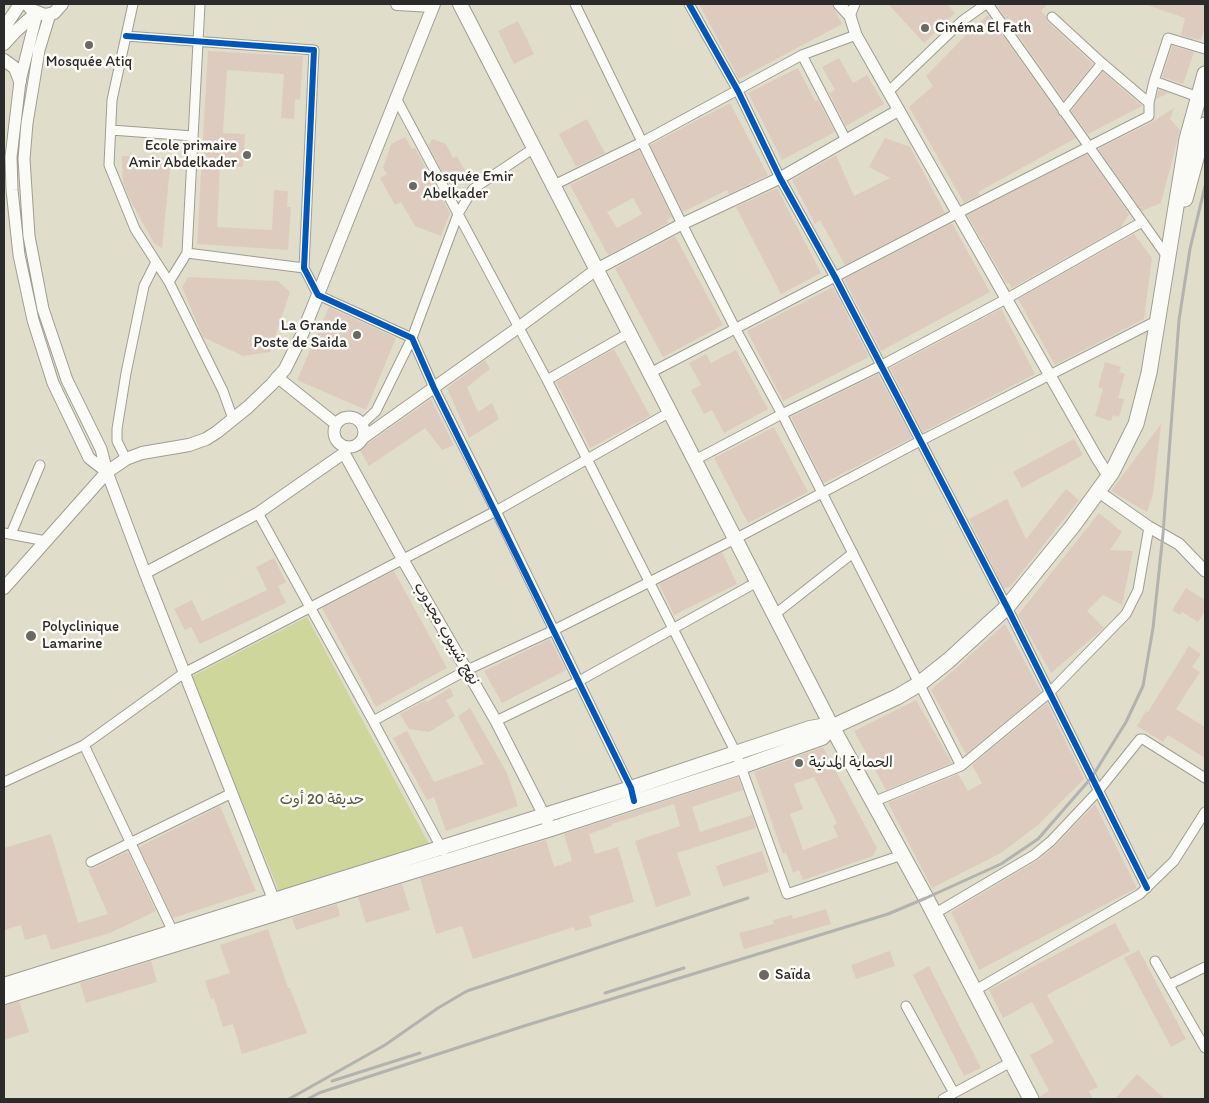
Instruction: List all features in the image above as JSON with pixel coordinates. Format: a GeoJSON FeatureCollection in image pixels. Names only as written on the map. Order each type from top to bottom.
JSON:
{"type":"FeatureCollection","features":[{"type":"Feature","properties":{"kind":"highway"},"geometry":{"type":"LineString","coordinates":[[1031,1099],[934,914],[832,727],[897,697],[919,684],[948,661],[1007,607],[1109,477],[1136,424],[1149,373],[1187,139],[1205,74]]}},
{"type":"Feature","properties":{"kind":"highway"},"geometry":{"type":"LineString","coordinates":[[1168,258],[1205,125]]}},
{"type":"Feature","properties":{"kind":"main road"},"geometry":{"type":"LineString","coordinates":[[4,28],[20,4]]}},
{"type":"Feature","properties":{"kind":"main road"},"geometry":{"type":"LineString","coordinates":[[4,44],[38,11],[58,9],[62,4]]}},
{"type":"Feature","properties":{"kind":"main road"},"geometry":{"type":"LineString","coordinates":[[4,588],[106,472],[126,459],[142,453],[190,445],[206,439],[218,432],[248,407],[285,368],[301,337],[433,5],[397,4]]}},
{"type":"Feature","properties":{"kind":"main road"},"geometry":{"type":"LineString","coordinates":[[460,4],[832,727]]}},
{"type":"Feature","properties":{"kind":"main road"},"geometry":{"type":"LineString","coordinates":[[4,60],[15,68],[20,81]]}},
{"type":"Feature","properties":{"kind":"main road"},"geometry":{"type":"LineString","coordinates":[[444,854],[551,829],[736,753],[810,728],[832,727]]}},
{"type":"Feature","properties":{"kind":"main road"},"geometry":{"type":"LineString","coordinates":[[4,985],[176,937],[444,854],[545,816],[742,767],[822,738],[832,727]]}},
{"type":"Feature","properties":{"kind":"main road"},"geometry":{"type":"LineString","coordinates":[[4,997],[176,937]]}},
{"type":"Feature","properties":{"kind":"street"},"geometry":{"type":"LineString","coordinates":[[132,4],[112,100],[109,165],[135,229],[169,282],[234,419]]}},
{"type":"Feature","properties":{"kind":"street"},"geometry":{"type":"LineString","coordinates":[[169,282],[187,253],[200,4]]}},
{"type":"Feature","properties":{"kind":"street"},"geometry":{"type":"LineString","coordinates":[[575,4],[682,224],[823,493],[960,766]]}},
{"type":"Feature","properties":{"kind":"street"},"geometry":{"type":"LineString","coordinates":[[689,4],[738,91],[780,178],[835,277],[1007,607],[1147,888]]}},
{"type":"Feature","properties":{"kind":"street"},"geometry":{"type":"LineString","coordinates":[[839,4],[850,16],[856,35],[888,92],[1109,477]]}},
{"type":"Feature","properties":{"kind":"street"},"geometry":{"type":"LineString","coordinates":[[850,16],[855,4]]}},
{"type":"Feature","properties":{"kind":"street"},"geometry":{"type":"LineString","coordinates":[[888,92],[962,21],[987,4],[1168,258]]}},
{"type":"Feature","properties":{"kind":"street"},"geometry":{"type":"LineString","coordinates":[[38,11],[20,81],[11,157],[15,223],[25,288],[52,383],[90,458],[106,472]]}},
{"type":"Feature","properties":{"kind":"street"},"geometry":{"type":"LineString","coordinates":[[38,11],[39,50],[27,123],[24,159],[29,236],[35,272],[54,345],[67,380],[101,449],[106,472],[277,906]]}},
{"type":"Feature","properties":{"kind":"street"},"geometry":{"type":"LineString","coordinates":[[1052,17],[1149,103]]}},
{"type":"Feature","properties":{"kind":"street"},"geometry":{"type":"LineString","coordinates":[[554,186],[642,142],[802,55],[856,35]]}},
{"type":"Feature","properties":{"kind":"street"},"geometry":{"type":"LineString","coordinates":[[126,36],[314,50],[304,268],[318,295],[412,338],[434,388],[496,511],[633,795]]}},
{"type":"Feature","properties":{"kind":"street"},"geometry":{"type":"LineString","coordinates":[[650,373],[958,213],[1150,116],[1149,103],[1154,81],[1168,38],[1205,49]]}},
{"type":"Feature","properties":{"kind":"street"},"geometry":{"type":"LineString","coordinates":[[802,55],[846,140]]}},
{"type":"Feature","properties":{"kind":"street"},"geometry":{"type":"LineString","coordinates":[[1063,111],[1102,63]]}},
{"type":"Feature","properties":{"kind":"street"},"geometry":{"type":"LineString","coordinates":[[1154,81],[1198,96]]}},
{"type":"Feature","properties":{"kind":"street"},"geometry":{"type":"LineString","coordinates":[[396,98],[547,380],[736,753],[787,894],[902,855]]}},
{"type":"Feature","properties":{"kind":"street"},"geometry":{"type":"LineString","coordinates":[[145,573],[258,513],[346,449],[358,445],[363,438],[597,269],[682,224],[780,178],[900,110]]}},
{"type":"Feature","properties":{"kind":"street"},"geometry":{"type":"LineString","coordinates":[[110,130],[193,136]]}},
{"type":"Feature","properties":{"kind":"street"},"geometry":{"type":"LineString","coordinates":[[361,425],[376,412],[412,338],[458,214],[473,189],[534,148]]}},
{"type":"Feature","properties":{"kind":"street"},"geometry":{"type":"LineString","coordinates":[[695,460],[782,414],[880,366],[1006,299],[1142,222]]}},
{"type":"Feature","properties":{"kind":"street"},"geometry":{"type":"LineString","coordinates":[[187,253],[304,268]]}},
{"type":"Feature","properties":{"kind":"street"},"geometry":{"type":"LineString","coordinates":[[126,459],[117,441],[118,420],[144,286],[156,262]]}},
{"type":"Feature","properties":{"kind":"street"},"geometry":{"type":"LineString","coordinates":[[373,721],[467,670],[554,630],[735,539],[920,441],[1158,320]]}},
{"type":"Feature","properties":{"kind":"street"},"geometry":{"type":"LineString","coordinates":[[547,380],[630,333]]}},
{"type":"Feature","properties":{"kind":"street"},"geometry":{"type":"LineString","coordinates":[[277,377],[336,424]]}},
{"type":"Feature","properties":{"kind":"street"},"geometry":{"type":"LineString","coordinates":[[376,412],[387,422]]}},
{"type":"Feature","properties":{"kind":"street"},"geometry":{"type":"LineString","coordinates":[[4,782],[84,745],[184,673],[496,511],[586,458],[670,412]]}},
{"type":"Feature","properties":{"kind":"street"},"geometry":{"type":"LineString","coordinates":[[346,449],[336,441],[333,431],[341,419],[351,417],[359,421],[364,429],[363,438]]}},
{"type":"Feature","properties":{"kind":"street","name":"نهج شيبوب مجدوب"},"geometry":{"type":"LineString","coordinates":[[346,449],[403,560],[496,720],[551,829]]}},
{"type":"Feature","properties":{"kind":"street"},"geometry":{"type":"LineString","coordinates":[[40,465],[7,534],[46,541]]}},
{"type":"Feature","properties":{"kind":"street"},"geometry":{"type":"LineString","coordinates":[[1098,492],[1149,527],[1179,544],[1205,571]]}},
{"type":"Feature","properties":{"kind":"street"},"geometry":{"type":"LineString","coordinates":[[258,513],[311,607],[444,854]]}},
{"type":"Feature","properties":{"kind":"street"},"geometry":{"type":"LineString","coordinates":[[873,802],[960,766],[1049,693],[1126,614],[1138,590],[1149,527]]}},
{"type":"Feature","properties":{"kind":"street"},"geometry":{"type":"LineString","coordinates":[[774,615],[853,553]]}},
{"type":"Feature","properties":{"kind":"street"},"geometry":{"type":"LineString","coordinates":[[496,720],[579,681],[757,582]]}},
{"type":"Feature","properties":{"kind":"street"},"geometry":{"type":"LineString","coordinates":[[934,914],[1034,855],[1051,841],[1099,790],[1140,739],[1143,739],[1205,778]]}},
{"type":"Feature","properties":{"kind":"street"},"geometry":{"type":"LineString","coordinates":[[84,745],[176,937]]}},
{"type":"Feature","properties":{"kind":"street"},"geometry":{"type":"LineString","coordinates":[[91,862],[232,792]]}},
{"type":"Feature","properties":{"kind":"street"},"geometry":{"type":"LineString","coordinates":[[974,991],[1140,894],[1174,861],[1205,812]]}},
{"type":"Feature","properties":{"kind":"street"},"geometry":{"type":"LineString","coordinates":[[1155,961],[1205,1048]]}},
{"type":"Feature","properties":{"kind":"street"},"geometry":{"type":"LineString","coordinates":[[1169,986],[1205,967]]}},
{"type":"Feature","properties":{"kind":"street"},"geometry":{"type":"LineString","coordinates":[[906,1006],[954,1093]]}},
{"type":"Feature","properties":{"kind":"street"},"geometry":{"type":"LineString","coordinates":[[942,1099],[1011,1062]]}},
{"type":"Feature","properties":{"kind":"green space","name":"حديقة 20 أوت"},"geometry":{"type":"Polygon","coordinates":[[[307,617],[429,844],[279,891],[191,677],[307,617]]]}},
{"type":"Feature","properties":{"kind":"building"},"geometry":{"type":"Polygon","coordinates":[[[699,4],[832,4],[842,24],[739,79],[699,4]]]}},
{"type":"Feature","properties":{"kind":"building","name":"Cinéma El Fath"},"geometry":{"type":"Polygon","coordinates":[[[888,4],[947,4],[955,13],[924,43],[888,4]]]}},
{"type":"Feature","properties":{"kind":"building"},"geometry":{"type":"Polygon","coordinates":[[[1001,4],[1048,4],[1041,11],[1046,16],[1047,21],[1093,64],[1064,100],[998,7],[1001,4]]]}},
{"type":"Feature","properties":{"kind":"building"},"geometry":{"type":"Polygon","coordinates":[[[1147,4],[1205,4],[1205,26],[1201,40],[1181,35],[1185,18],[1147,4]]]}},
{"type":"Feature","properties":{"kind":"building"},"geometry":{"type":"Polygon","coordinates":[[[988,15],[1076,138],[978,192],[980,195],[964,203],[909,107],[933,86],[926,76],[988,15]]]}},
{"type":"Feature","properties":{"kind":"building"},"geometry":{"type":"Polygon","coordinates":[[[518,21],[534,54],[514,64],[498,31],[518,21]]]}},
{"type":"Feature","properties":{"kind":"building"},"geometry":{"type":"Polygon","coordinates":[[[1172,46],[1194,52],[1183,84],[1162,77],[1172,46]]]}},
{"type":"Feature","properties":{"kind":"building"},"geometry":{"type":"Polygon","coordinates":[[[208,51],[303,56],[300,100],[295,99],[294,119],[281,118],[284,74],[227,70],[223,133],[245,134],[243,167],[220,165],[217,227],[272,230],[274,190],[288,191],[287,207],[291,207],[288,250],[197,244],[208,51]]]}},
{"type":"Feature","properties":{"kind":"building"},"geometry":{"type":"Polygon","coordinates":[[[839,58],[853,83],[867,75],[884,104],[846,126],[829,93],[835,90],[822,67],[839,58]]]}},
{"type":"Feature","properties":{"kind":"building"},"geometry":{"type":"Polygon","coordinates":[[[798,68],[815,101],[818,100],[835,132],[782,160],[748,93],[798,68]]]}},
{"type":"Feature","properties":{"kind":"building"},"geometry":{"type":"Polygon","coordinates":[[[1103,72],[1142,106],[1088,134],[1071,111],[1103,72]]]}},
{"type":"Feature","properties":{"kind":"building"},"geometry":{"type":"Polygon","coordinates":[[[1159,89],[1168,93],[1156,99],[1159,89]]]}},
{"type":"Feature","properties":{"kind":"building"},"geometry":{"type":"Polygon","coordinates":[[[730,103],[768,175],[729,194],[727,190],[683,212],[650,145],[730,103]]]}},
{"type":"Feature","properties":{"kind":"building"},"geometry":{"type":"Polygon","coordinates":[[[1174,108],[1170,119],[1180,130],[1161,203],[1142,211],[1098,149],[1152,122],[1174,108]]]}},
{"type":"Feature","properties":{"kind":"building"},"geometry":{"type":"Polygon","coordinates":[[[587,119],[605,153],[576,167],[559,134],[587,119]]]}},
{"type":"Feature","properties":{"kind":"building","name":"Mosquée Emir Abelkader"},"geometry":{"type":"Polygon","coordinates":[[[405,137],[412,149],[415,148],[450,213],[441,236],[415,226],[401,202],[395,205],[380,178],[387,174],[383,168],[391,144],[405,137]]]}},
{"type":"Feature","properties":{"kind":"building"},"geometry":{"type":"Polygon","coordinates":[[[885,138],[910,147],[945,213],[845,265],[820,220],[815,224],[792,180],[836,155],[854,196],[890,178],[869,167],[885,138]]]}},
{"type":"Feature","properties":{"kind":"building"},"geometry":{"type":"Polygon","coordinates":[[[433,139],[446,144],[453,158],[457,156],[468,177],[450,186],[428,145],[433,139]]]}},
{"type":"Feature","properties":{"kind":"building"},"geometry":{"type":"Polygon","coordinates":[[[639,150],[672,217],[667,220],[668,223],[608,255],[570,185],[639,150]],[[633,198],[607,212],[617,228],[642,214],[633,198]]]}},
{"type":"Feature","properties":{"kind":"building"},"geometry":{"type":"Polygon","coordinates":[[[1087,154],[1129,214],[1121,227],[1012,288],[1009,283],[1007,284],[967,215],[1087,154]]]}},
{"type":"Feature","properties":{"kind":"building"},"geometry":{"type":"Polygon","coordinates":[[[122,156],[171,158],[162,248],[154,243],[129,198],[123,183],[122,156]]]}},
{"type":"Feature","properties":{"kind":"building"},"geometry":{"type":"Polygon","coordinates":[[[777,188],[821,273],[781,294],[736,207],[777,188]]]}},
{"type":"Feature","properties":{"kind":"building"},"geometry":{"type":"Polygon","coordinates":[[[952,223],[990,292],[881,351],[844,279],[952,223]]]}},
{"type":"Feature","properties":{"kind":"building"},"geometry":{"type":"Polygon","coordinates":[[[1134,234],[1152,258],[1144,319],[1055,365],[1018,299],[1134,234]]]}},
{"type":"Feature","properties":{"kind":"building"},"geometry":{"type":"Polygon","coordinates":[[[675,236],[723,325],[663,357],[615,268],[675,236]]]}},
{"type":"Feature","properties":{"kind":"building"},"geometry":{"type":"Polygon","coordinates":[[[188,277],[278,281],[290,292],[270,352],[243,356],[203,337],[182,287],[188,277]]]}},
{"type":"Feature","properties":{"kind":"building"},"geometry":{"type":"Polygon","coordinates":[[[833,287],[869,357],[783,401],[747,331],[833,287]]]}},
{"type":"Feature","properties":{"kind":"building"},"geometry":{"type":"Polygon","coordinates":[[[329,307],[396,338],[366,410],[297,380],[329,307]]]}},
{"type":"Feature","properties":{"kind":"building"},"geometry":{"type":"Polygon","coordinates":[[[1001,309],[1035,374],[923,432],[890,368],[1001,309]]]}},
{"type":"Feature","properties":{"kind":"building"},"geometry":{"type":"Polygon","coordinates":[[[614,349],[650,416],[590,448],[556,382],[614,349]]]}},
{"type":"Feature","properties":{"kind":"building"},"geometry":{"type":"Polygon","coordinates":[[[736,350],[768,409],[724,433],[712,410],[704,414],[691,390],[701,385],[689,363],[706,354],[711,363],[736,350]]]}},
{"type":"Feature","properties":{"kind":"building"},"geometry":{"type":"Polygon","coordinates":[[[485,360],[490,369],[467,387],[478,412],[492,403],[499,419],[469,438],[447,388],[485,360]]]}},
{"type":"Feature","properties":{"kind":"building"},"geometry":{"type":"Polygon","coordinates":[[[1105,362],[1121,367],[1119,372],[1125,374],[1118,398],[1124,399],[1119,417],[1113,415],[1111,421],[1095,416],[1103,389],[1098,387],[1105,362]]]}},
{"type":"Feature","properties":{"kind":"building"},"geometry":{"type":"Polygon","coordinates":[[[878,374],[912,438],[824,483],[791,417],[878,374]]]}},
{"type":"Feature","properties":{"kind":"building"},"geometry":{"type":"Polygon","coordinates":[[[431,399],[454,445],[442,450],[425,428],[369,466],[358,447],[367,444],[431,399]]]}},
{"type":"Feature","properties":{"kind":"building"},"geometry":{"type":"Polygon","coordinates":[[[1161,424],[1153,494],[1147,512],[1111,491],[1161,424]]]}},
{"type":"Feature","properties":{"kind":"building"},"geometry":{"type":"Polygon","coordinates":[[[774,427],[808,492],[748,523],[714,458],[774,427]]]}},
{"type":"Feature","properties":{"kind":"building"},"geometry":{"type":"Polygon","coordinates":[[[1074,439],[1083,455],[1022,488],[1013,472],[1074,439]]]}},
{"type":"Feature","properties":{"kind":"building"},"geometry":{"type":"Polygon","coordinates":[[[1066,489],[1079,500],[1011,586],[1004,589],[969,519],[1007,499],[1026,539],[1066,489]]]}},
{"type":"Feature","properties":{"kind":"building"},"geometry":{"type":"Polygon","coordinates":[[[1099,513],[1122,532],[1110,550],[1133,551],[1122,605],[1103,595],[1087,611],[1104,628],[1051,673],[1018,615],[1099,513]]]}},
{"type":"Feature","properties":{"kind":"building"},"geometry":{"type":"Polygon","coordinates":[[[722,552],[737,584],[674,615],[659,584],[722,552]]]}},
{"type":"Feature","properties":{"kind":"building"},"geometry":{"type":"Polygon","coordinates":[[[274,558],[286,582],[278,586],[286,603],[200,644],[191,627],[185,630],[174,609],[192,600],[202,621],[267,590],[256,567],[274,558]]]}},
{"type":"Feature","properties":{"kind":"building"},"geometry":{"type":"Polygon","coordinates":[[[394,571],[447,668],[376,707],[322,608],[394,571]]]}},
{"type":"Feature","properties":{"kind":"building"},"geometry":{"type":"Polygon","coordinates":[[[1186,588],[1205,600],[1205,611],[1198,622],[1182,612],[1180,615],[1172,610],[1186,588]]]}},
{"type":"Feature","properties":{"kind":"building"},"geometry":{"type":"Polygon","coordinates":[[[1005,624],[1041,692],[966,754],[931,690],[1005,624]]]}},
{"type":"Feature","properties":{"kind":"building"},"geometry":{"type":"Polygon","coordinates":[[[550,639],[566,670],[502,703],[484,671],[550,639]]]}},
{"type":"Feature","properties":{"kind":"building"},"geometry":{"type":"Polygon","coordinates":[[[1189,646],[1201,654],[1192,667],[1200,672],[1176,709],[1205,727],[1205,758],[1168,735],[1163,742],[1137,726],[1146,711],[1148,712],[1189,646]]]}},
{"type":"Feature","properties":{"kind":"building"},"geometry":{"type":"Polygon","coordinates":[[[450,688],[454,696],[446,700],[455,716],[429,732],[409,729],[400,714],[426,700],[427,702],[450,688]]]}},
{"type":"Feature","properties":{"kind":"building"},"geometry":{"type":"Polygon","coordinates":[[[916,700],[952,763],[886,790],[854,731],[916,700]]]}},
{"type":"Feature","properties":{"kind":"building"},"geometry":{"type":"Polygon","coordinates":[[[1047,703],[1084,779],[1038,825],[1001,853],[932,888],[888,803],[958,774],[968,791],[982,783],[972,765],[1047,703]]]}},
{"type":"Feature","properties":{"kind":"building"},"geometry":{"type":"Polygon","coordinates":[[[470,708],[507,773],[518,806],[446,831],[434,797],[427,800],[393,738],[407,731],[434,782],[484,764],[458,716],[470,708]]]}},
{"type":"Feature","properties":{"kind":"building"},"geometry":{"type":"Polygon","coordinates":[[[823,747],[877,848],[873,856],[803,880],[799,870],[793,873],[786,852],[783,854],[754,772],[823,747]],[[814,777],[794,784],[803,809],[790,814],[803,850],[838,837],[833,826],[837,823],[814,777]]]}},
{"type":"Feature","properties":{"kind":"building"},"geometry":{"type":"Polygon","coordinates":[[[738,777],[743,790],[692,807],[700,832],[752,815],[756,828],[677,853],[691,895],[656,907],[635,841],[680,826],[674,804],[612,824],[612,826],[589,834],[595,854],[618,847],[634,902],[589,916],[592,926],[575,931],[574,927],[473,959],[462,926],[436,934],[420,878],[546,840],[554,867],[572,861],[564,834],[738,777]]]}},
{"type":"Feature","properties":{"kind":"building"},"geometry":{"type":"Polygon","coordinates":[[[1095,804],[1137,888],[979,970],[951,912],[1038,860],[1056,845],[1095,804]]]}},
{"type":"Feature","properties":{"kind":"building"},"geometry":{"type":"Polygon","coordinates":[[[220,806],[256,891],[173,918],[139,847],[220,806]]]}},
{"type":"Feature","properties":{"kind":"building"},"geometry":{"type":"Polygon","coordinates":[[[51,834],[78,923],[108,914],[88,869],[94,868],[126,852],[128,852],[156,911],[110,933],[51,950],[46,934],[25,940],[21,925],[4,930],[4,848],[51,834]]]}},
{"type":"Feature","properties":{"kind":"building"},"geometry":{"type":"Polygon","coordinates":[[[762,851],[769,872],[723,887],[716,866],[762,851]]]}},
{"type":"Feature","properties":{"kind":"building"},"geometry":{"type":"Polygon","coordinates":[[[402,884],[410,910],[366,923],[358,897],[402,884]]]}},
{"type":"Feature","properties":{"kind":"building"},"geometry":{"type":"Polygon","coordinates":[[[337,904],[340,916],[296,930],[292,918],[337,904]]]}},
{"type":"Feature","properties":{"kind":"building"},"geometry":{"type":"Polygon","coordinates":[[[826,909],[831,924],[744,949],[739,933],[774,924],[773,920],[792,915],[793,919],[826,909]]]}},
{"type":"Feature","properties":{"kind":"building"},"geometry":{"type":"Polygon","coordinates":[[[1115,923],[1130,951],[1047,995],[1098,1087],[1089,1091],[1093,1099],[1040,1099],[1040,1096],[1049,1091],[1030,1055],[1054,1042],[1032,1002],[1003,1018],[989,990],[1115,923]]]}},
{"type":"Feature","properties":{"kind":"building"},"geometry":{"type":"Polygon","coordinates":[[[268,929],[288,988],[290,988],[307,1033],[242,1054],[233,1024],[223,1027],[214,998],[211,999],[205,981],[230,973],[220,945],[268,929]]]}},
{"type":"Feature","properties":{"kind":"building"},"geometry":{"type":"Polygon","coordinates":[[[1139,950],[1186,1039],[1171,1047],[1124,958],[1139,950]]]}},
{"type":"Feature","properties":{"kind":"building"},"geometry":{"type":"Polygon","coordinates":[[[890,951],[895,966],[856,979],[851,965],[890,951]]]}},
{"type":"Feature","properties":{"kind":"building"},"geometry":{"type":"Polygon","coordinates":[[[151,961],[157,982],[86,1003],[80,983],[151,961]]]}},
{"type":"Feature","properties":{"kind":"building"},"geometry":{"type":"Polygon","coordinates":[[[929,966],[981,1068],[964,1076],[913,975],[929,966]]]}},
{"type":"Feature","properties":{"kind":"building"},"geometry":{"type":"Polygon","coordinates":[[[19,1001],[29,1032],[4,1040],[4,1006],[19,1001]]]}},
{"type":"Feature","properties":{"kind":"building"},"geometry":{"type":"Polygon","coordinates":[[[1137,1074],[1165,1099],[1115,1099],[1137,1074]]]}},
{"type":"Feature","properties":{"kind":"railway"},"geometry":{"type":"LineString","coordinates":[[308,1099],[319,1093],[524,1026],[888,914],[1001,864],[1038,839],[1092,777],[1126,722],[1143,686],[1153,628],[1163,534],[1179,320],[1190,249],[1205,186]]}},
{"type":"Feature","properties":{"kind":"railway"},"geometry":{"type":"LineString","coordinates":[[289,1099],[385,1045],[438,1008],[467,991],[748,898]]}},
{"type":"Feature","properties":{"kind":"railway"},"geometry":{"type":"LineString","coordinates":[[605,993],[684,968]]}},
{"type":"Feature","properties":{"kind":"railway"},"geometry":{"type":"LineString","coordinates":[[332,1081],[420,1053]]}},
{"type":"Feature","properties":{"kind":"cycle path"},"geometry":{"type":"LineString","coordinates":[[689,4],[738,91],[780,178],[835,277],[1007,607],[1147,888]]}},
{"type":"Feature","properties":{"kind":"cycle path"},"geometry":{"type":"LineString","coordinates":[[126,36],[314,50],[304,268],[318,295],[412,338],[434,388],[631,788],[634,801]]}},
{"type":"Feature","properties":{"kind":"place","name":"Cinéma El Fath"},"geometry":{"type":"Point","coordinates":[925,28]}},
{"type":"Feature","properties":{"kind":"place","name":"Mosquée Atiq"},"geometry":{"type":"Point","coordinates":[89,45]}},
{"type":"Feature","properties":{"kind":"place","name":"Ecole primaire Amir Abdelkader"},"geometry":{"type":"Point","coordinates":[247,155]}},
{"type":"Feature","properties":{"kind":"place","name":"Mosquée Emir Abelkader"},"geometry":{"type":"Point","coordinates":[413,186]}},
{"type":"Feature","properties":{"kind":"place","name":"La Grande Poste de Saida"},"geometry":{"type":"Point","coordinates":[357,335]}},
{"type":"Feature","properties":{"kind":"place","name":"Polyclinique Lamarine"},"geometry":{"type":"Point","coordinates":[31,636]}},
{"type":"Feature","properties":{"kind":"place","name":"الحماية المدنية"},"geometry":{"type":"Point","coordinates":[799,763]}},
{"type":"Feature","properties":{"kind":"place","name":"Saïda"},"geometry":{"type":"Point","coordinates":[764,975]}}]}
